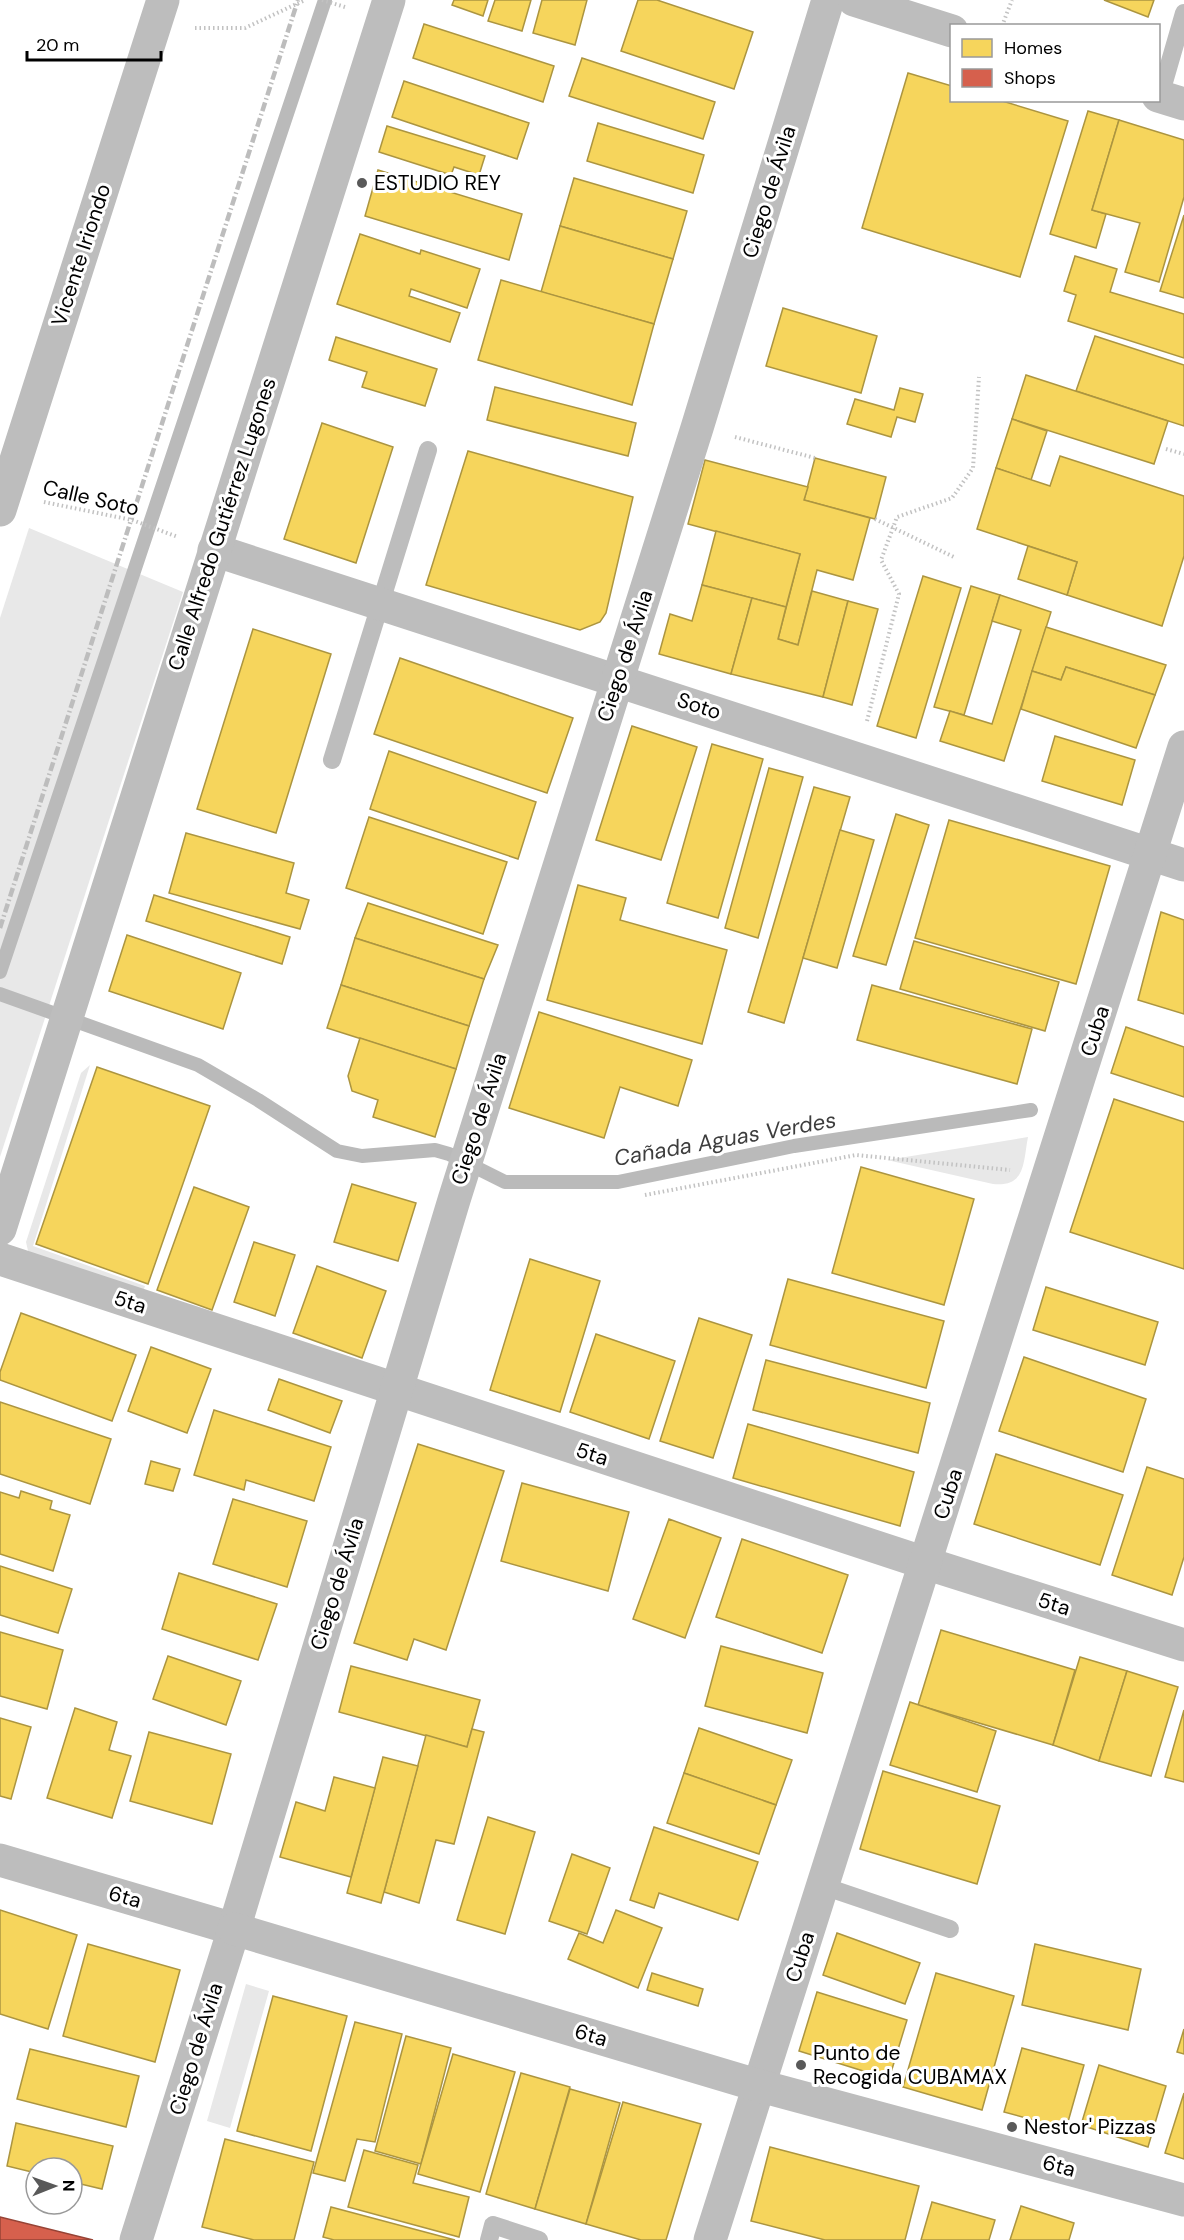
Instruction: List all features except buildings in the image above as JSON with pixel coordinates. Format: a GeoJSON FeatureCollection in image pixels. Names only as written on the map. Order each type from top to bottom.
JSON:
{"type":"FeatureCollection","features":[{"type":"Feature","properties":{"kind":"street","name":"Calle Alfredo Gutiérrez Lugones"},"geometry":{"type":"LineString","coordinates":[[0,1229],[389,0]]}},
{"type":"Feature","properties":{"kind":"street","name":"Ciego de Ávila"},"geometry":{"type":"LineString","coordinates":[[136,2240],[234,1929],[454,1200],[698,428],[828,0]]}},
{"type":"Feature","properties":{"kind":"street"},"geometry":{"type":"LineString","coordinates":[[854,0],[950,31]]}},
{"type":"Feature","properties":{"kind":"street","name":"Vicente Iriondo"},"geometry":{"type":"LineString","coordinates":[[2,499],[158,14]]}},
{"type":"Feature","properties":{"kind":"street","name":"Soto"},"geometry":{"type":"LineString","coordinates":[[214,550],[1184,865]]}},
{"type":"Feature","properties":{"kind":"street","name":"Cuba"},"geometry":{"type":"LineString","coordinates":[[711,2240],[1184,747]]}},
{"type":"Feature","properties":{"kind":"street","name":"5ta"},"geometry":{"type":"LineString","coordinates":[[0,1259],[926,1563],[1184,1645]]}},
{"type":"Feature","properties":{"kind":"street","name":"6ta"},"geometry":{"type":"LineString","coordinates":[[0,1860],[760,2086],[1184,2200]]}},
{"type":"Feature","properties":{"kind":"lane"},"geometry":{"type":"LineString","coordinates":[[1167,99],[1184,13]]}},
{"type":"Feature","properties":{"kind":"lane"},"geometry":{"type":"LineString","coordinates":[[332,760],[428,450]]}},
{"type":"Feature","properties":{"kind":"lane"},"geometry":{"type":"LineString","coordinates":[[823,1886],[950,1929]]}},
{"type":"Feature","properties":{"kind":"lane"},"geometry":{"type":"LineString","coordinates":[[489,2240],[493,2225],[539,2240]]}},
{"type":"Feature","properties":{"kind":"path"},"geometry":{"type":"LineString","coordinates":[[158,14],[245,28],[305,0]]}},
{"type":"Feature","properties":{"kind":"path"},"geometry":{"type":"LineString","coordinates":[[322,0],[338,5]]}},
{"type":"Feature","properties":{"kind":"path"},"geometry":{"type":"LineString","coordinates":[[1003,24],[1012,0]]}},
{"type":"Feature","properties":{"kind":"path"},"geometry":{"type":"LineString","coordinates":[[858,758],[899,594],[881,560],[897,517],[952,498],[973,468],[979,377]]}},
{"type":"Feature","properties":{"kind":"path"},"geometry":{"type":"LineString","coordinates":[[698,428],[815,458]]}},
{"type":"Feature","properties":{"kind":"path"},"geometry":{"type":"LineString","coordinates":[[1166,449],[1184,454]]}},
{"type":"Feature","properties":{"kind":"path","name":"Calle Soto"},"geometry":{"type":"LineString","coordinates":[[2,499],[132,520],[169,533]]}},
{"type":"Feature","properties":{"kind":"path"},"geometry":{"type":"LineString","coordinates":[[875,519],[956,558]]}},
{"type":"Feature","properties":{"kind":"path"},"geometry":{"type":"LineString","coordinates":[[645,1195],[856,1155],[1049,1173]]}},
{"type":"Feature","properties":{"kind":"shaded area"},"geometry":{"type":"Polygon","coordinates":[[[29,528],[183,592],[0,1157],[0,618],[29,528]]]}},
{"type":"Feature","properties":{"kind":"shaded area"},"geometry":{"type":"Polygon","coordinates":[[[90,1065],[33,1246],[145,1286],[142,1295],[29,1255],[26,1242],[81,1073],[90,1065]]]}},
{"type":"Feature","properties":{"kind":"shaded area"},"geometry":{"type":"Polygon","coordinates":[[[1028,1137],[1021,1171],[1012,1182],[1004,1184],[993,1184],[887,1160],[1028,1137]]]}},
{"type":"Feature","properties":{"kind":"shaded area"},"geometry":{"type":"Polygon","coordinates":[[[246,1984],[269,1991],[230,2128],[207,2121],[246,1984]]]}},
{"type":"Feature","properties":{"kind":"waterway"},"geometry":{"type":"LineString","coordinates":[[0,972],[325,0]]}},
{"type":"Feature","properties":{"kind":"waterway","name":"Cañada Aguas Verdes"},"geometry":{"type":"LineString","coordinates":[[0,994],[198,1065],[258,1100],[337,1151],[362,1156],[435,1150],[449,1154],[505,1182],[618,1182],[794,1146],[1031,1110]]}},
{"type":"Feature","properties":{"kind":"railway"},"geometry":{"type":"LineString","coordinates":[[0,928],[298,0]]}},
{"type":"Feature","properties":{"kind":"place","name":"ESTUDIO REY"},"geometry":{"type":"Point","coordinates":[362,183]}},
{"type":"Feature","properties":{"kind":"place","name":"Punto de Recogida CUBAMAX"},"geometry":{"type":"Point","coordinates":[801,2065]}},
{"type":"Feature","properties":{"kind":"place","name":"Nestor' Pizzas"},"geometry":{"type":"Point","coordinates":[1012,2127]}}]}
